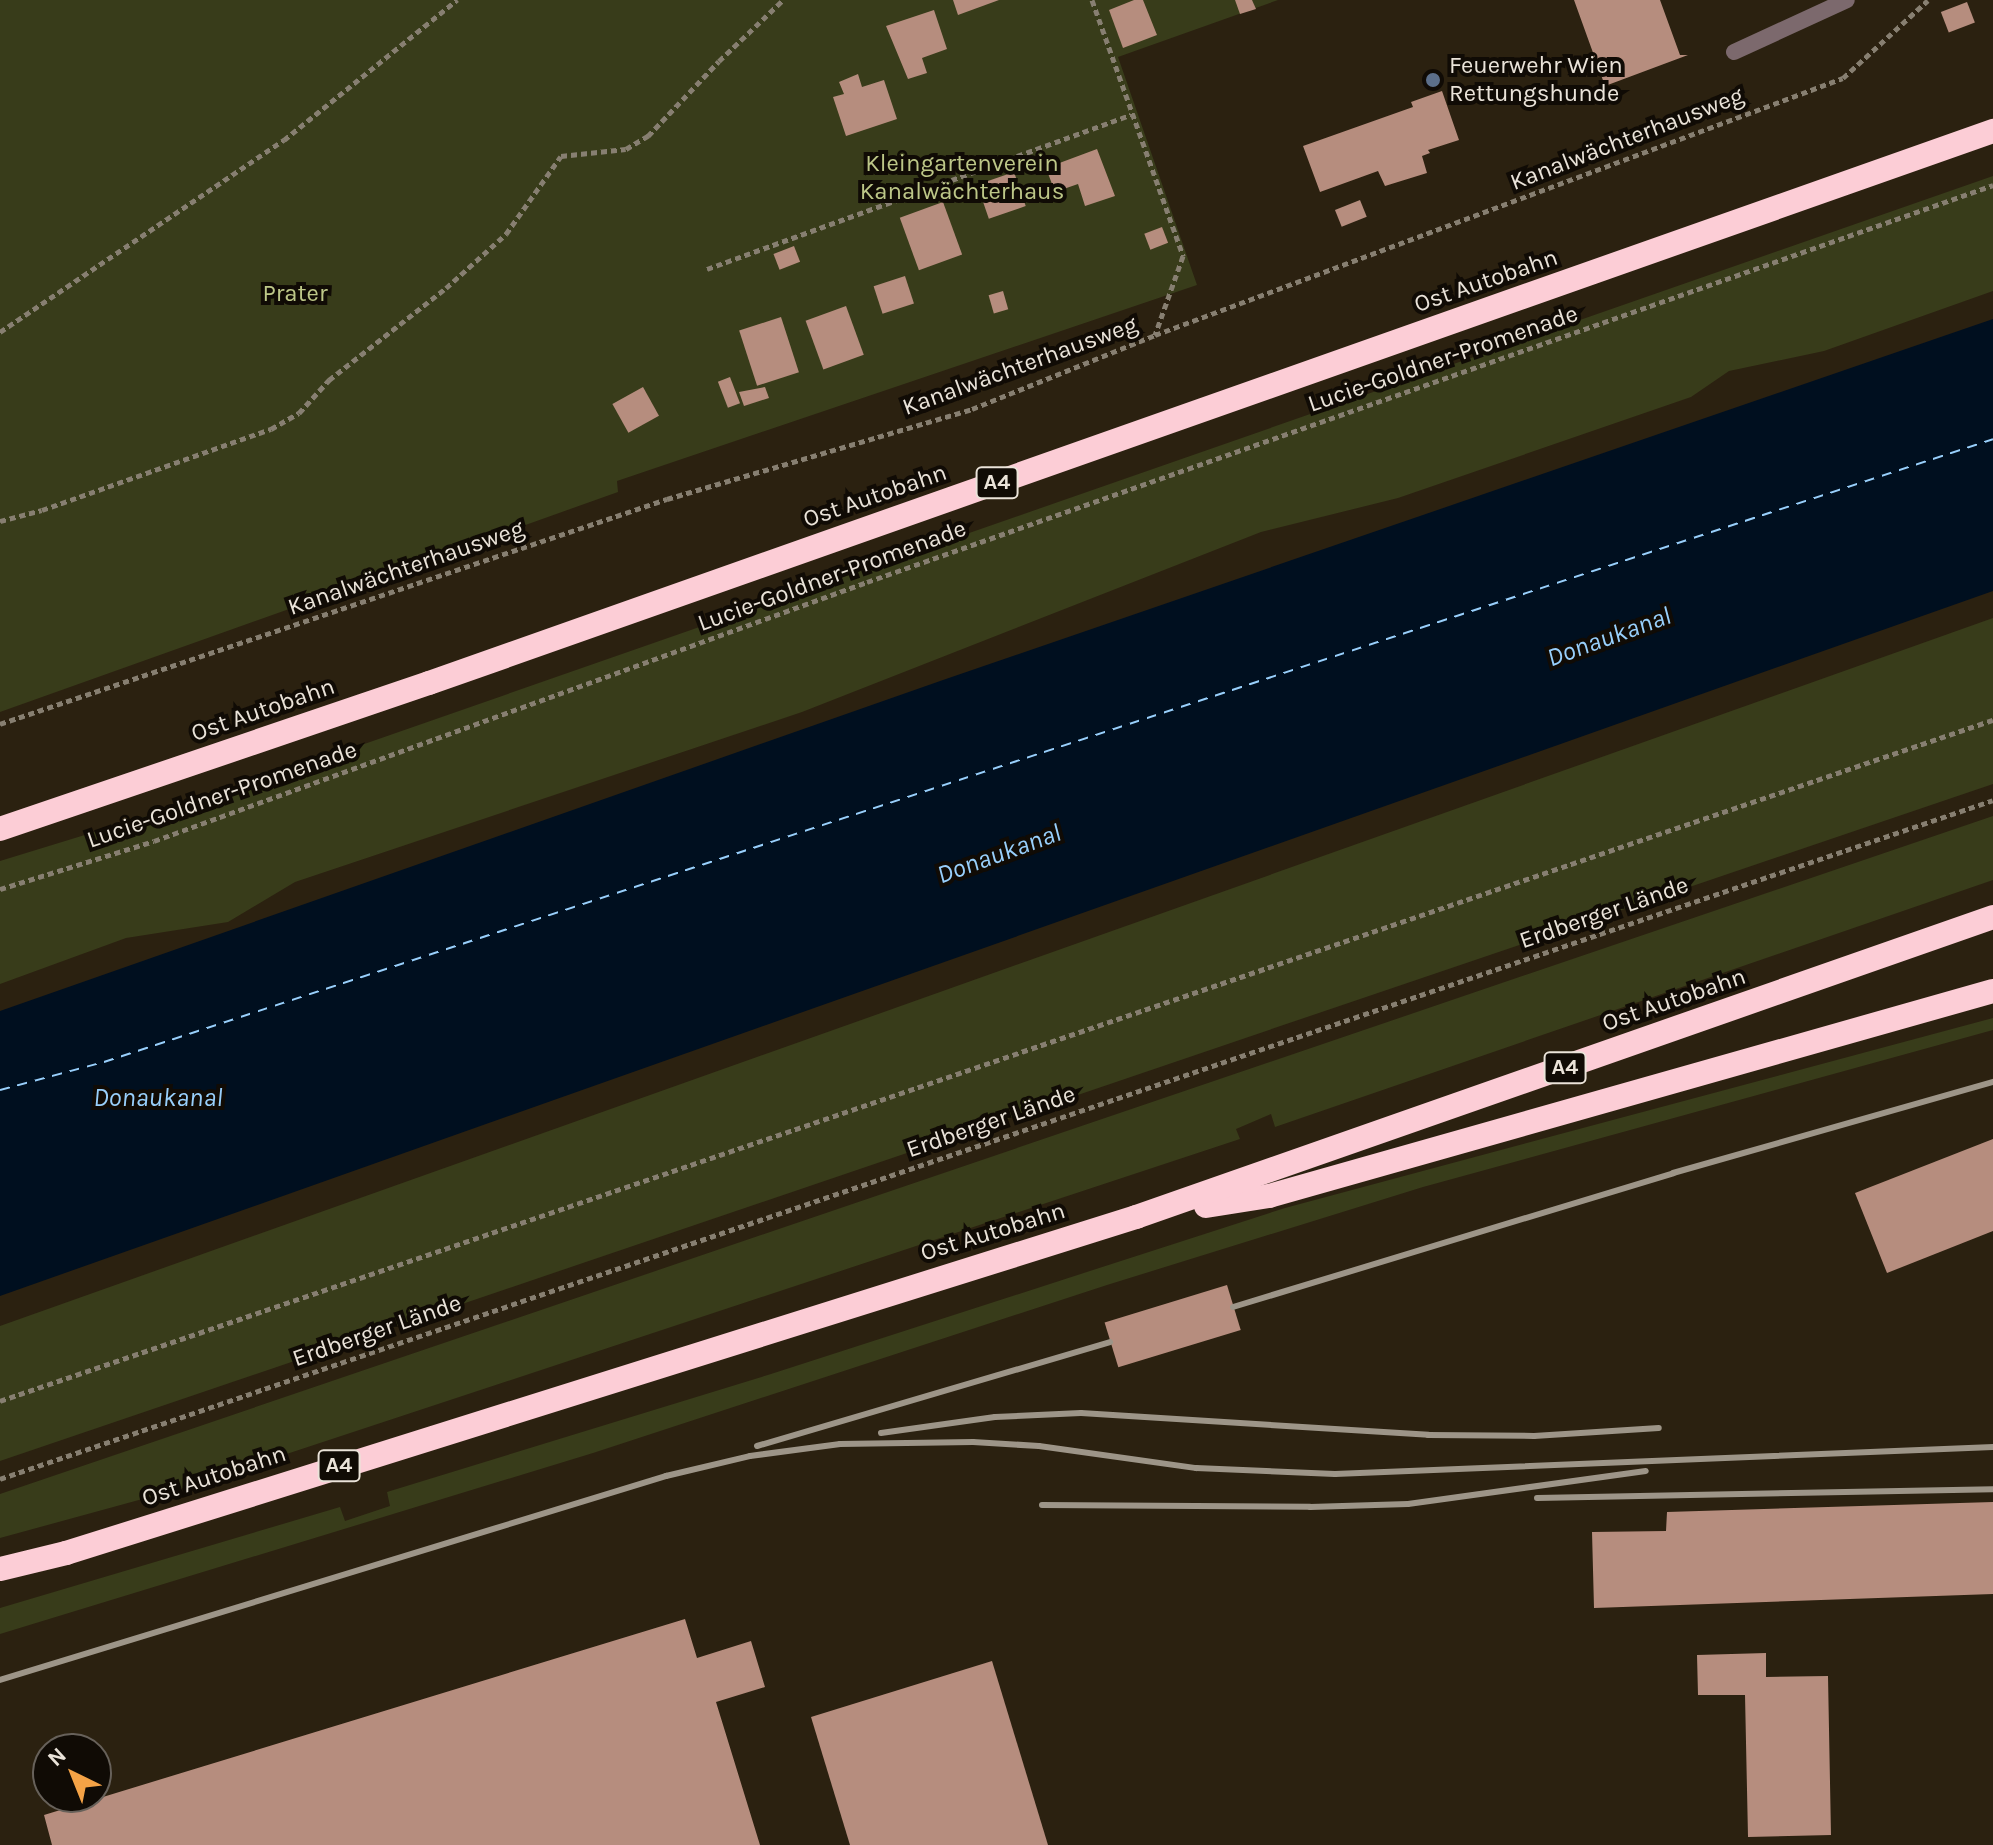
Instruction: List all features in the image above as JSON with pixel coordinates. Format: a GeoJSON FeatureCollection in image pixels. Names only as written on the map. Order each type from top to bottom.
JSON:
{"type":"FeatureCollection","features":[{"type":"Feature","properties":{"kind":"highway","name":"Ost Autobahn"},"geometry":{"type":"LineString","coordinates":[[0,829],[429,683],[1993,131]]}},
{"type":"Feature","properties":{"kind":"highway","name":"Ost Autobahn"},"geometry":{"type":"LineString","coordinates":[[0,1569],[66,1553],[1136,1217],[1993,917]]}},
{"type":"Feature","properties":{"kind":"highway"},"geometry":{"type":"LineString","coordinates":[[1136,1217],[1269,1196],[1993,991]]}},
{"type":"Feature","properties":{"kind":"lane"},"geometry":{"type":"LineString","coordinates":[[1734,52],[1847,0]]}},
{"type":"Feature","properties":{"kind":"path"},"geometry":{"type":"LineString","coordinates":[[0,332],[132,239],[284,140],[457,0]]}},
{"type":"Feature","properties":{"kind":"path"},"geometry":{"type":"LineString","coordinates":[[0,521],[42,510],[271,429],[299,413],[329,380],[446,288],[506,234],[561,156],[626,149],[648,136],[719,61],[783,0]]}},
{"type":"Feature","properties":{"kind":"path"},"geometry":{"type":"LineString","coordinates":[[1092,0],[1183,256],[1155,335]]}},
{"type":"Feature","properties":{"kind":"path","name":"Kanalwächterhausweg"},"geometry":{"type":"LineString","coordinates":[[0,724],[667,499],[972,409],[1155,335],[1843,78],[1928,0]]}},
{"type":"Feature","properties":{"kind":"path"},"geometry":{"type":"LineString","coordinates":[[732,256],[1131,115]]}},
{"type":"Feature","properties":{"kind":"path"},"geometry":{"type":"LineString","coordinates":[[707,269],[1131,115]]}},
{"type":"Feature","properties":{"kind":"path","name":"Lucie-Goldner-Promenade"},"geometry":{"type":"LineString","coordinates":[[0,889],[154,841],[896,571],[1993,185]]}},
{"type":"Feature","properties":{"kind":"path"},"geometry":{"type":"LineString","coordinates":[[0,1401],[1993,720]]}},
{"type":"Feature","properties":{"kind":"path","name":"Erdberger Lände"},"geometry":{"type":"LineString","coordinates":[[0,1479],[1993,800]]}},
{"type":"Feature","properties":{"kind":"green space","name":"Prater"},"geometry":{"type":"Polygon","coordinates":[[[0,0],[1278,0],[1118,57],[1197,285],[617,481],[618,492],[0,712],[0,0]]]}},
{"type":"Feature","properties":{"kind":"green space"},"geometry":{"type":"Polygon","coordinates":[[[1993,176],[1993,291],[1824,351],[1729,371],[1691,397],[1398,498],[1261,532],[802,712],[295,882],[228,922],[126,938],[0,984],[0,861],[238,788],[1993,176]]]}},
{"type":"Feature","properties":{"kind":"green space"},"geometry":{"type":"Polygon","coordinates":[[[1993,618],[1993,784],[0,1461],[0,1326],[1993,618]]]}},
{"type":"Feature","properties":{"kind":"green space"},"geometry":{"type":"Polygon","coordinates":[[[1993,816],[1993,880],[1275,1127],[1271,1114],[1236,1129],[1240,1139],[190,1486],[0,1538],[0,1494],[1993,816]]]}},
{"type":"Feature","properties":{"kind":"green space"},"geometry":{"type":"Polygon","coordinates":[[[1993,1018],[1993,1030],[1423,1187],[1107,1285],[593,1453],[0,1634],[0,1608],[340,1507],[345,1521],[390,1506],[387,1492],[771,1374],[1285,1208],[1993,1018]]]}},
{"type":"Feature","properties":{"kind":"water","name":"Donaukanal"},"geometry":{"type":"Polygon","coordinates":[[[1993,319],[1993,591],[0,1296],[0,1011],[943,680],[1993,319]]]}},
{"type":"Feature","properties":{"kind":"building"},"geometry":{"type":"Polygon","coordinates":[[[953,0],[999,0],[958,15],[953,0]]]}},
{"type":"Feature","properties":{"kind":"building"},"geometry":{"type":"Polygon","coordinates":[[[1134,0],[1143,0],[1157,35],[1123,48],[1109,10],[1134,0]]]}},
{"type":"Feature","properties":{"kind":"building"},"geometry":{"type":"Polygon","coordinates":[[[1235,0],[1252,0],[1256,9],[1240,14],[1235,0]]]}},
{"type":"Feature","properties":{"kind":"building"},"geometry":{"type":"Polygon","coordinates":[[[1574,0],[1660,0],[1680,55],[1688,55],[1605,86],[1574,0]]]}},
{"type":"Feature","properties":{"kind":"building"},"geometry":{"type":"Polygon","coordinates":[[[1967,2],[1975,23],[1949,33],[1941,12],[1967,2]]]}},
{"type":"Feature","properties":{"kind":"building"},"geometry":{"type":"Polygon","coordinates":[[[934,10],[947,49],[922,58],[927,73],[908,79],[886,26],[934,10]]]}},
{"type":"Feature","properties":{"kind":"building"},"geometry":{"type":"Polygon","coordinates":[[[858,74],[862,87],[884,80],[897,119],[846,136],[833,97],[844,94],[839,82],[858,74]]]}},
{"type":"Feature","properties":{"kind":"building"},"geometry":{"type":"Polygon","coordinates":[[[1442,91],[1459,140],[1428,150],[1430,153],[1422,156],[1427,173],[1385,186],[1378,171],[1320,192],[1303,146],[1413,107],[1411,102],[1442,91]]]}},
{"type":"Feature","properties":{"kind":"building"},"geometry":{"type":"Polygon","coordinates":[[[1097,149],[1115,196],[1085,206],[1078,184],[1055,192],[1046,168],[1097,149]]]}},
{"type":"Feature","properties":{"kind":"building"},"geometry":{"type":"Polygon","coordinates":[[[1014,172],[1026,206],[989,219],[977,185],[1014,172]]]}},
{"type":"Feature","properties":{"kind":"building"},"geometry":{"type":"Polygon","coordinates":[[[1360,200],[1367,217],[1342,227],[1335,210],[1360,200]]]}},
{"type":"Feature","properties":{"kind":"building"},"geometry":{"type":"Polygon","coordinates":[[[943,202],[962,255],[919,270],[900,218],[943,202]]]}},
{"type":"Feature","properties":{"kind":"building"},"geometry":{"type":"Polygon","coordinates":[[[1162,227],[1168,243],[1150,250],[1144,234],[1162,227]]]}},
{"type":"Feature","properties":{"kind":"building"},"geometry":{"type":"Polygon","coordinates":[[[794,246],[800,262],[780,270],[773,254],[794,246]]]}},
{"type":"Feature","properties":{"kind":"building"},"geometry":{"type":"Polygon","coordinates":[[[905,276],[914,304],[883,314],[874,286],[905,276]]]}},
{"type":"Feature","properties":{"kind":"building"},"geometry":{"type":"Polygon","coordinates":[[[1003,291],[1008,309],[994,313],[989,295],[1003,291]]]}},
{"type":"Feature","properties":{"kind":"building"},"geometry":{"type":"Polygon","coordinates":[[[846,306],[864,355],[823,370],[806,321],[846,306]]]}},
{"type":"Feature","properties":{"kind":"building"},"geometry":{"type":"Polygon","coordinates":[[[781,317],[799,372],[757,386],[739,331],[781,317]]]}},
{"type":"Feature","properties":{"kind":"building"},"geometry":{"type":"Polygon","coordinates":[[[730,377],[740,403],[728,408],[718,382],[730,377]]]}},
{"type":"Feature","properties":{"kind":"building"},"geometry":{"type":"Polygon","coordinates":[[[643,387],[659,416],[628,433],[612,404],[643,387]]]}},
{"type":"Feature","properties":{"kind":"building"},"geometry":{"type":"Polygon","coordinates":[[[765,387],[769,398],[744,406],[739,392],[765,387]]]}},
{"type":"Feature","properties":{"kind":"building"},"geometry":{"type":"Polygon","coordinates":[[[1993,1139],[1993,1231],[1887,1273],[1855,1193],[1993,1139]]]}},
{"type":"Feature","properties":{"kind":"building"},"geometry":{"type":"Polygon","coordinates":[[[1227,1285],[1241,1330],[1118,1367],[1105,1322],[1227,1285]]]}},
{"type":"Feature","properties":{"kind":"building"},"geometry":{"type":"Polygon","coordinates":[[[1993,1502],[1993,1594],[1594,1608],[1592,1532],[1666,1531],[1667,1512],[1993,1502]]]}},
{"type":"Feature","properties":{"kind":"building"},"geometry":{"type":"Polygon","coordinates":[[[685,1619],[697,1658],[751,1641],[765,1687],[716,1702],[760,1845],[52,1845],[44,1815],[112,1813],[112,1794],[685,1619]]]}},
{"type":"Feature","properties":{"kind":"building"},"geometry":{"type":"Polygon","coordinates":[[[1766,1653],[1766,1677],[1828,1676],[1831,1835],[1748,1837],[1745,1695],[1698,1695],[1697,1655],[1766,1653]]]}},
{"type":"Feature","properties":{"kind":"building"},"geometry":{"type":"Polygon","coordinates":[[[992,1661],[1048,1845],[850,1845],[811,1717],[992,1661]]]}},
{"type":"Feature","properties":{"kind":"ferry route"},"geometry":{"type":"LineString","coordinates":[[0,1090],[104,1062],[1993,439]]}},
{"type":"Feature","properties":{"kind":"railway"},"geometry":{"type":"LineString","coordinates":[[1233,1307],[1673,1173],[1993,1082]]}},
{"type":"Feature","properties":{"kind":"railway"},"geometry":{"type":"LineString","coordinates":[[757,1446],[1110,1342]]}},
{"type":"Feature","properties":{"kind":"railway"},"geometry":{"type":"LineString","coordinates":[[881,1433],[995,1417],[1081,1413],[1428,1435],[1534,1436],[1659,1428]]}},
{"type":"Feature","properties":{"kind":"railway"},"geometry":{"type":"LineString","coordinates":[[0,1680],[666,1476],[750,1456],[840,1444],[973,1442],[1039,1446],[1196,1468],[1335,1474],[1993,1447]]}},
{"type":"Feature","properties":{"kind":"railway"},"geometry":{"type":"LineString","coordinates":[[1042,1505],[1310,1507],[1408,1504],[1646,1471]]}},
{"type":"Feature","properties":{"kind":"railway"},"geometry":{"type":"LineString","coordinates":[[1537,1498],[1993,1489]]}},
{"type":"Feature","properties":{"kind":"place","name":"Feuerwehr Wien Rettungshunde"},"geometry":{"type":"Point","coordinates":[1433,80]}},
{"type":"Feature","properties":{"kind":"park label","name":"Kleingartenverein Kanalwächterhaus"},"geometry":{"type":"Point","coordinates":[962,178]}}]}
